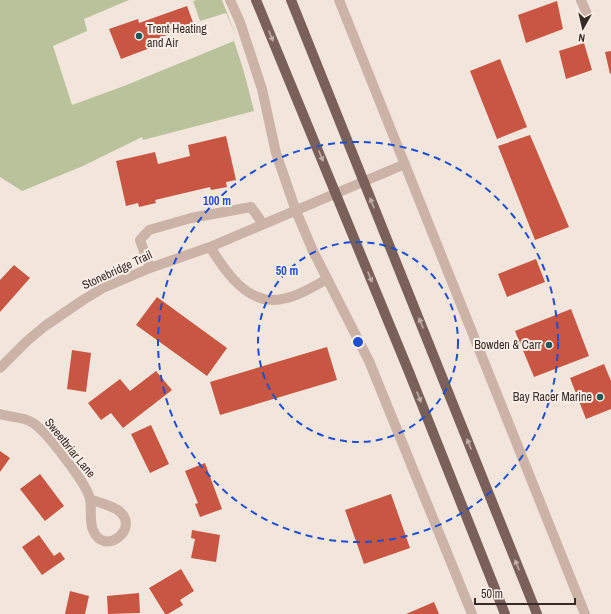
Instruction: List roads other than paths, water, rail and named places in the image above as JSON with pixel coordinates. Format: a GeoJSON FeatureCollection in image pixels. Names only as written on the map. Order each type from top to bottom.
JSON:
{"type":"FeatureCollection","features":[{"type":"Feature","properties":{"kind":"main road"},"geometry":{"type":"LineString","coordinates":[[256,0],[409,372],[505,614]]}},
{"type":"Feature","properties":{"kind":"main road"},"geometry":{"type":"LineString","coordinates":[[291,0],[537,614]]}},
{"type":"Feature","properties":{"kind":"street"},"geometry":{"type":"LineString","coordinates":[[230,0],[240,22],[262,89],[276,152],[296,211],[313,251],[369,361],[472,614]]}},
{"type":"Feature","properties":{"kind":"street"},"geometry":{"type":"LineString","coordinates":[[340,0],[585,614]]}},
{"type":"Feature","properties":{"kind":"street"},"geometry":{"type":"LineString","coordinates":[[581,0],[586,12]]}},
{"type":"Feature","properties":{"kind":"street","name":"Stonebridge Trail"},"geometry":{"type":"LineString","coordinates":[[0,367],[27,341],[63,313],[103,288],[150,268],[210,247],[405,164]]}},
{"type":"Feature","properties":{"kind":"street","name":"Stonebridge Trail"},"geometry":{"type":"LineString","coordinates":[[150,268],[140,240],[149,230],[191,218],[251,207],[263,224]]}},
{"type":"Feature","properties":{"kind":"street"},"geometry":{"type":"LineString","coordinates":[[210,247],[223,268],[234,279],[245,289],[264,299],[272,300],[289,297],[308,290],[327,279]]}},
{"type":"Feature","properties":{"kind":"street","name":"Sweetbriar Lane"},"geometry":{"type":"LineString","coordinates":[[0,414],[23,418],[32,422],[40,429],[55,446],[85,487],[90,499]]}},
{"type":"Feature","properties":{"kind":"place","name":"Trent Heating and Air"},"geometry":{"type":"Point","coordinates":[139,36]}},
{"type":"Feature","properties":{"kind":"place","name":"Bowden & Carr"},"geometry":{"type":"Point","coordinates":[549,345]}},
{"type":"Feature","properties":{"kind":"place","name":"Bay Racer Marine"},"geometry":{"type":"Point","coordinates":[600,397]}}]}
